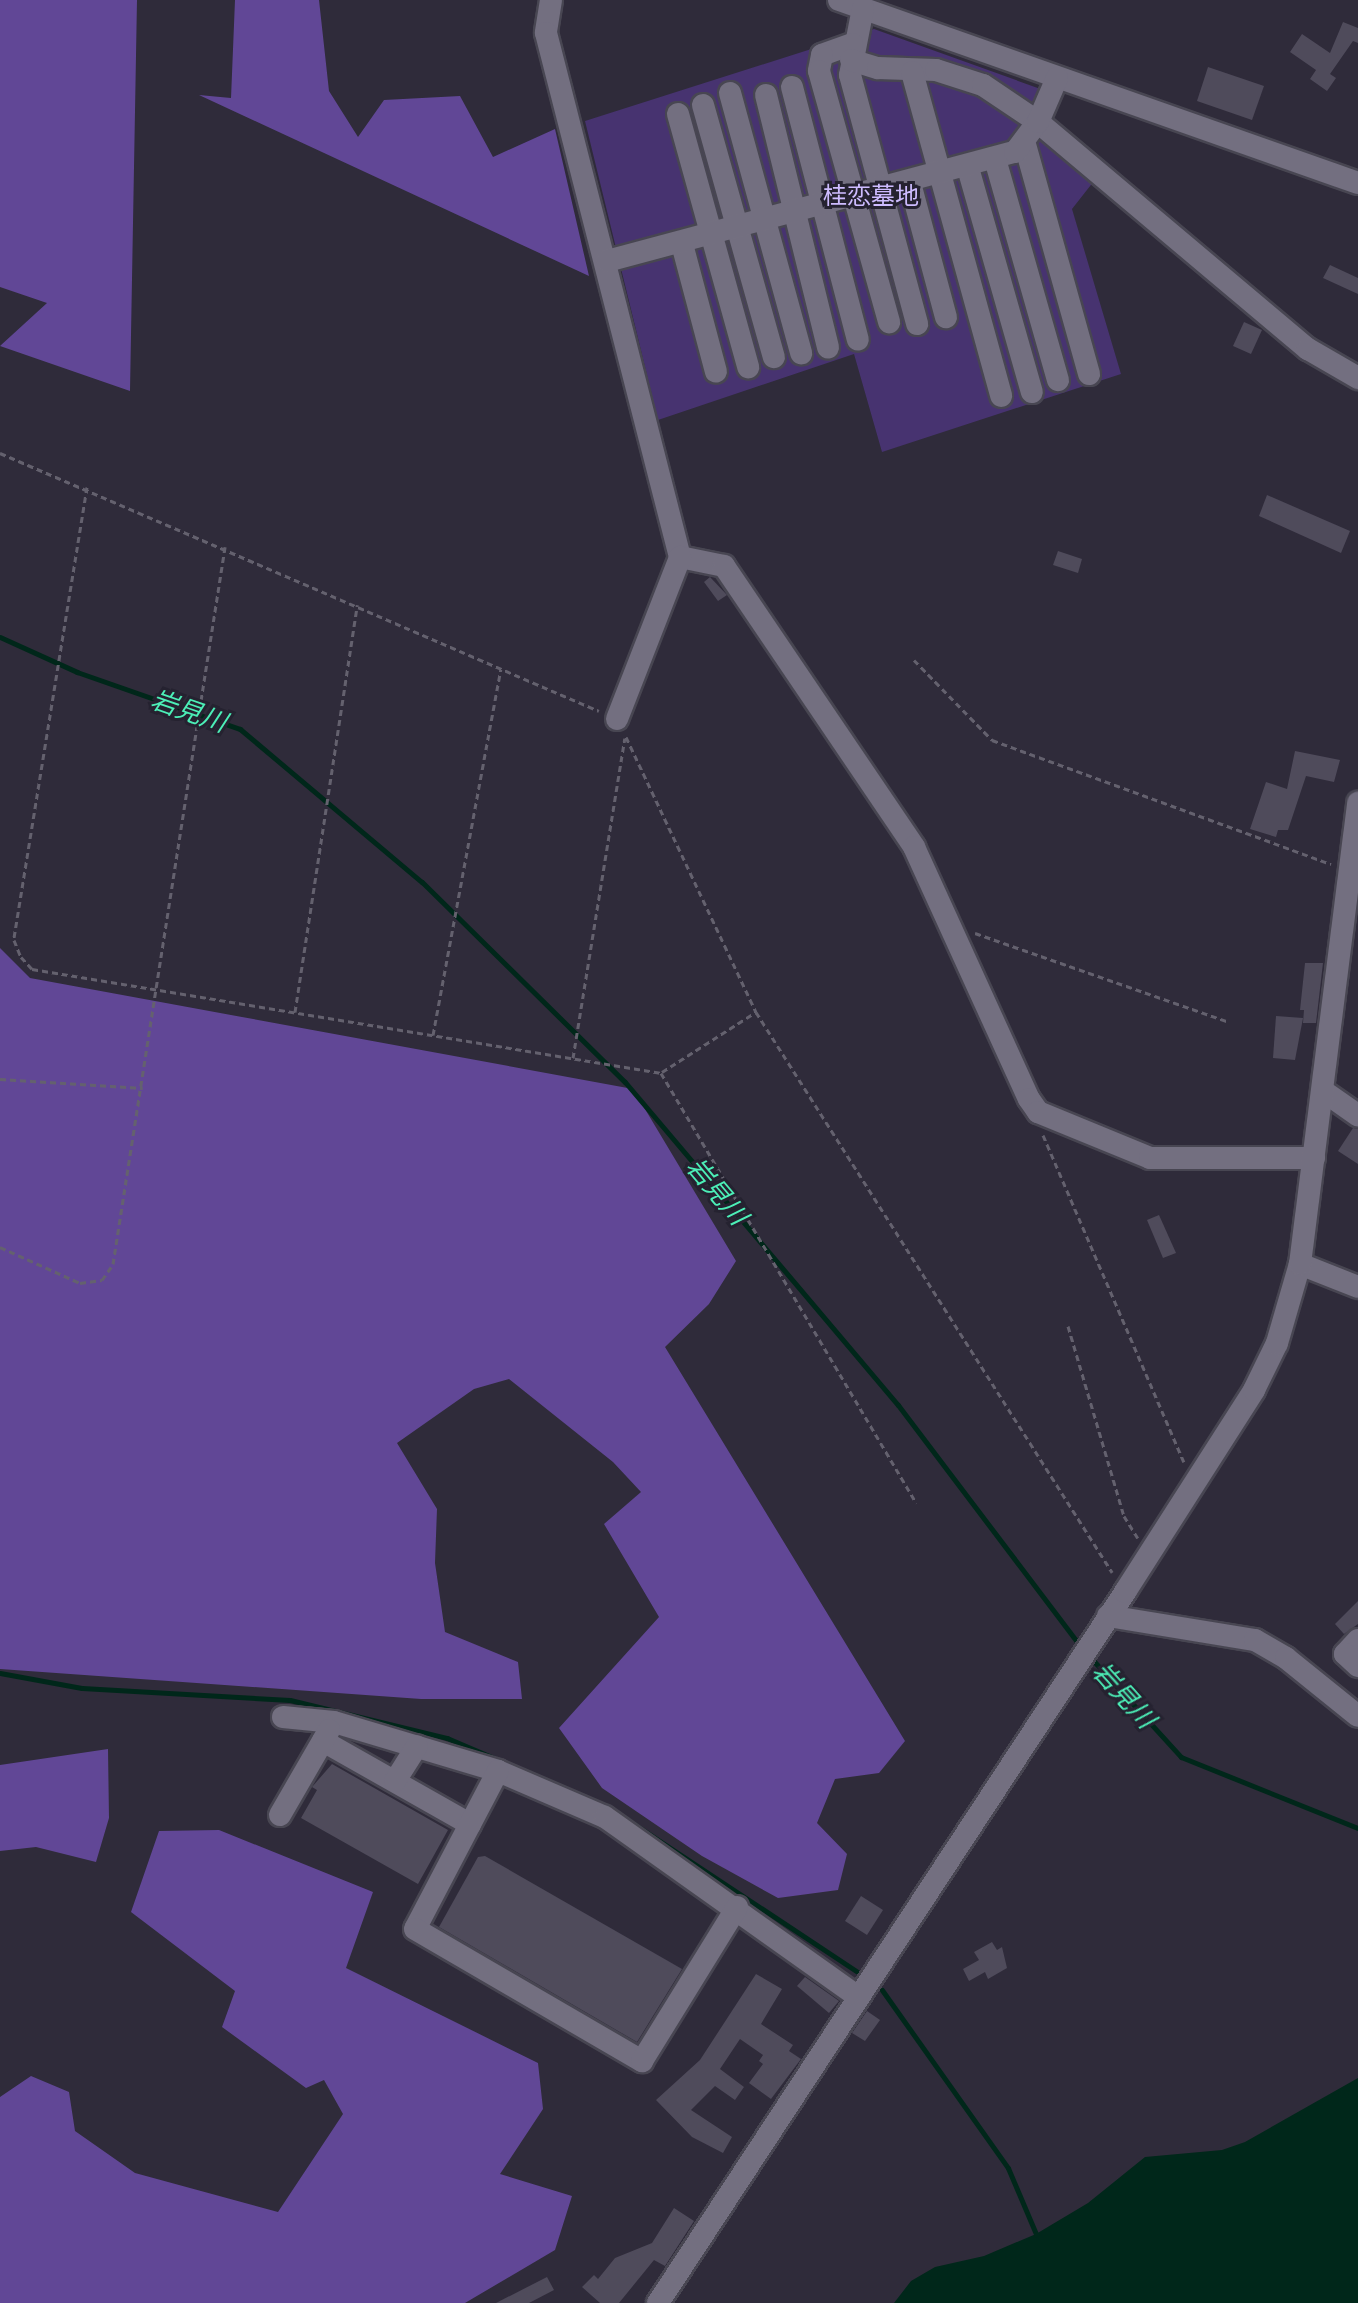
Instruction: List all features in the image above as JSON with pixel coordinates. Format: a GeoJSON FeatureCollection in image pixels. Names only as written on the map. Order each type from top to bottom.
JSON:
{"type":"FeatureCollection","features":[{"type":"Feature","properties":{"kind":"street"},"geometry":{"type":"LineString","coordinates":[[551,0],[546,33],[607,261],[680,557],[622,728]]}},
{"type":"Feature","properties":{"kind":"street"},"geometry":{"type":"LineString","coordinates":[[839,0],[1358,183]]}},
{"type":"Feature","properties":{"kind":"street"},"geometry":{"type":"LineString","coordinates":[[863,8],[851,52],[850,75],[917,324]]}},
{"type":"Feature","properties":{"kind":"street"},"geometry":{"type":"LineString","coordinates":[[889,322],[819,71],[822,55],[851,52],[912,72],[936,70],[983,85],[1038,122],[1308,349],[1358,378]]}},
{"type":"Feature","properties":{"kind":"street"},"geometry":{"type":"LineString","coordinates":[[912,72],[937,176],[1001,396]]}},
{"type":"Feature","properties":{"kind":"street"},"geometry":{"type":"LineString","coordinates":[[607,261],[710,237],[968,168],[1015,152],[1038,122],[1057,78]]}},
{"type":"Feature","properties":{"kind":"street"},"geometry":{"type":"LineString","coordinates":[[792,87],[858,340]]}},
{"type":"Feature","properties":{"kind":"street"},"geometry":{"type":"LineString","coordinates":[[730,93],[801,353]]}},
{"type":"Feature","properties":{"kind":"street"},"geometry":{"type":"LineString","coordinates":[[766,95],[828,347]]}},
{"type":"Feature","properties":{"kind":"street"},"geometry":{"type":"LineString","coordinates":[[703,105],[774,357]]}},
{"type":"Feature","properties":{"kind":"street"},"geometry":{"type":"LineString","coordinates":[[678,114],[748,367]]}},
{"type":"Feature","properties":{"kind":"street"},"geometry":{"type":"LineString","coordinates":[[1024,141],[1089,374]]}},
{"type":"Feature","properties":{"kind":"street"},"geometry":{"type":"LineString","coordinates":[[995,159],[1058,380]]}},
{"type":"Feature","properties":{"kind":"street"},"geometry":{"type":"LineString","coordinates":[[968,168],[1032,392]]}},
{"type":"Feature","properties":{"kind":"street"},"geometry":{"type":"LineString","coordinates":[[910,183],[946,317]]}},
{"type":"Feature","properties":{"kind":"street"},"geometry":{"type":"LineString","coordinates":[[682,244],[716,372]]}},
{"type":"Feature","properties":{"kind":"street"},"geometry":{"type":"LineString","coordinates":[[680,557],[724,566],[914,847],[1038,1112],[1150,1158],[1314,1158]]}},
{"type":"Feature","properties":{"kind":"street"},"geometry":{"type":"LineString","coordinates":[[658,2303],[1125,1592],[1194,1484],[1277,1343],[1300,1264],[1326,1093],[1358,803]]}},
{"type":"Feature","properties":{"kind":"street"},"geometry":{"type":"LineString","coordinates":[[1326,1093],[1358,1115]]}},
{"type":"Feature","properties":{"kind":"street"},"geometry":{"type":"LineString","coordinates":[[1300,1264],[1358,1287]]}},
{"type":"Feature","properties":{"kind":"street"},"geometry":{"type":"LineString","coordinates":[[1108,1616],[1255,1640],[1286,1658],[1358,1716]]}},
{"type":"Feature","properties":{"kind":"street"},"geometry":{"type":"LineString","coordinates":[[1358,1640],[1345,1654],[1358,1666]]}},
{"type":"Feature","properties":{"kind":"street"},"geometry":{"type":"LineString","coordinates":[[283,1717],[328,1731],[417,1746],[498,1771],[605,1817],[737,1907],[857,1996]]}},
{"type":"Feature","properties":{"kind":"street"},"geometry":{"type":"LineString","coordinates":[[328,1731],[395,1781],[470,1824]]}},
{"type":"Feature","properties":{"kind":"street"},"geometry":{"type":"LineString","coordinates":[[280,1815],[328,1731]]}},
{"type":"Feature","properties":{"kind":"street"},"geometry":{"type":"LineString","coordinates":[[395,1781],[417,1746]]}},
{"type":"Feature","properties":{"kind":"street"},"geometry":{"type":"LineString","coordinates":[[498,1771],[415,1929],[642,2061],[737,1907]]}},
{"type":"Feature","properties":{"kind":"path"},"geometry":{"type":"LineString","coordinates":[[0,453],[87,487],[501,668],[622,728],[756,1012],[1125,1592]]}},
{"type":"Feature","properties":{"kind":"path"},"geometry":{"type":"LineString","coordinates":[[87,487],[14,940],[32,969],[661,1073],[756,1012]]}},
{"type":"Feature","properties":{"kind":"path"},"geometry":{"type":"LineString","coordinates":[[0,1247],[66,1281],[92,1283],[109,1274],[143,1088],[153,989],[225,547]]}},
{"type":"Feature","properties":{"kind":"path"},"geometry":{"type":"LineString","coordinates":[[295,1012],[357,605]]}},
{"type":"Feature","properties":{"kind":"path"},"geometry":{"type":"LineString","coordinates":[[914,660],[992,740],[1350,871]]}},
{"type":"Feature","properties":{"kind":"path"},"geometry":{"type":"LineString","coordinates":[[433,1035],[501,668]]}},
{"type":"Feature","properties":{"kind":"path"},"geometry":{"type":"LineString","coordinates":[[573,1058],[622,728]]}},
{"type":"Feature","properties":{"kind":"path"},"geometry":{"type":"LineString","coordinates":[[952,925],[1229,1022]]}},
{"type":"Feature","properties":{"kind":"path"},"geometry":{"type":"LineString","coordinates":[[661,1073],[916,1503]]}},
{"type":"Feature","properties":{"kind":"path"},"geometry":{"type":"LineString","coordinates":[[0,1079],[143,1088]]}},
{"type":"Feature","properties":{"kind":"path"},"geometry":{"type":"LineString","coordinates":[[1038,1112],[1040,1129],[1194,1484]]}},
{"type":"Feature","properties":{"kind":"path"},"geometry":{"type":"LineString","coordinates":[[1068,1326],[1124,1516],[1149,1554]]}},
{"type":"Feature","properties":{"kind":"green space","name":"桂恋墓地"},"geometry":{"type":"Polygon","coordinates":[[[874,29],[1060,96],[1045,137],[1094,181],[1072,209],[1121,374],[882,452],[854,354],[658,420],[585,121],[874,29]]]}},
{"type":"Feature","properties":{"kind":"shaded area"},"geometry":{"type":"Polygon","coordinates":[[[0,0],[137,0],[130,391],[0,346],[47,303],[0,287],[0,0]]]}},
{"type":"Feature","properties":{"kind":"shaded area"},"geometry":{"type":"Polygon","coordinates":[[[235,0],[319,0],[329,91],[358,137],[384,100],[460,96],[493,157],[555,129],[589,276],[199,95],[231,98],[235,0]]]}},
{"type":"Feature","properties":{"kind":"shaded area"},"geometry":{"type":"Polygon","coordinates":[[[0,948],[30,978],[633,1089],[736,1261],[709,1304],[665,1347],[905,1741],[879,1773],[835,1779],[817,1823],[847,1854],[838,1890],[778,1898],[702,1856],[602,1788],[559,1728],[659,1617],[604,1524],[641,1492],[613,1462],[509,1379],[474,1389],[397,1443],[437,1509],[435,1563],[445,1632],[518,1662],[522,1699],[421,1699],[0,1669],[0,948]]]}},
{"type":"Feature","properties":{"kind":"shaded area"},"geometry":{"type":"Polygon","coordinates":[[[108,1749],[109,1818],[96,1862],[36,1847],[0,1851],[0,1765],[108,1749]]]}},
{"type":"Feature","properties":{"kind":"shaded area"},"geometry":{"type":"Polygon","coordinates":[[[219,1830],[373,1892],[346,1968],[538,2063],[543,2109],[500,2174],[572,2196],[555,2250],[465,2303],[0,2303],[0,2097],[31,2076],[69,2092],[75,2131],[135,2173],[278,2212],[343,2114],[324,2080],[306,2088],[222,2027],[235,1991],[131,1912],[159,1831],[219,1830]]]}},
{"type":"Feature","properties":{"kind":"shaded area"},"geometry":{"type":"Polygon","coordinates":[[[1358,2078],[1358,2303],[894,2303],[911,2281],[935,2267],[984,2256],[1036,2234],[1088,2203],[1145,2157],[1222,2150],[1245,2142],[1358,2078]]]}},
{"type":"Feature","properties":{"kind":"building"},"geometry":{"type":"Polygon","coordinates":[[[1343,22],[1358,28],[1358,43],[1353,41],[1330,74],[1336,78],[1327,91],[1310,79],[1316,70],[1290,52],[1302,34],[1330,53],[1343,22]]]}},
{"type":"Feature","properties":{"kind":"building"},"geometry":{"type":"Polygon","coordinates":[[[1208,67],[1264,86],[1252,120],[1197,101],[1208,67]]]}},
{"type":"Feature","properties":{"kind":"building"},"geometry":{"type":"Polygon","coordinates":[[[1330,265],[1358,278],[1358,294],[1323,278],[1330,265]]]}},
{"type":"Feature","properties":{"kind":"building"},"geometry":{"type":"Polygon","coordinates":[[[1244,322],[1262,330],[1251,354],[1233,346],[1244,322]]]}},
{"type":"Feature","properties":{"kind":"building"},"geometry":{"type":"Polygon","coordinates":[[[1267,495],[1350,531],[1341,553],[1259,516],[1267,495]]]}},
{"type":"Feature","properties":{"kind":"building"},"geometry":{"type":"Polygon","coordinates":[[[1058,551],[1082,559],[1078,573],[1053,565],[1058,551]]]}},
{"type":"Feature","properties":{"kind":"building"},"geometry":{"type":"Polygon","coordinates":[[[710,577],[727,595],[718,601],[704,582],[710,577]]]}},
{"type":"Feature","properties":{"kind":"building"},"geometry":{"type":"Polygon","coordinates":[[[1295,751],[1340,760],[1334,782],[1306,776],[1288,830],[1278,830],[1276,837],[1250,829],[1266,782],[1287,789],[1295,751]]]}},
{"type":"Feature","properties":{"kind":"building"},"geometry":{"type":"Polygon","coordinates":[[[1305,963],[1323,963],[1316,1023],[1303,1023],[1304,1010],[1300,1010],[1305,963]]]}},
{"type":"Feature","properties":{"kind":"building"},"geometry":{"type":"Polygon","coordinates":[[[1276,1016],[1303,1018],[1295,1060],[1273,1058],[1276,1016]]]}},
{"type":"Feature","properties":{"kind":"building"},"geometry":{"type":"Polygon","coordinates":[[[1353,1128],[1358,1129],[1358,1164],[1338,1151],[1353,1128]]]}},
{"type":"Feature","properties":{"kind":"building"},"geometry":{"type":"Polygon","coordinates":[[[1159,1215],[1176,1253],[1163,1258],[1147,1220],[1159,1215]]]}},
{"type":"Feature","properties":{"kind":"building"},"geometry":{"type":"Polygon","coordinates":[[[1358,1601],[1358,1624],[1344,1634],[1335,1624],[1358,1601]]]}},
{"type":"Feature","properties":{"kind":"building"},"geometry":{"type":"Polygon","coordinates":[[[332,1764],[448,1830],[418,1884],[301,1818],[317,1790],[312,1787],[332,1764]]]}},
{"type":"Feature","properties":{"kind":"building"},"geometry":{"type":"Polygon","coordinates":[[[485,1856],[682,1969],[637,2042],[439,1927],[478,1857],[485,1856]]]}},
{"type":"Feature","properties":{"kind":"building"},"geometry":{"type":"Polygon","coordinates":[[[861,1896],[883,1910],[867,1935],[845,1921],[861,1896]]]}},
{"type":"Feature","properties":{"kind":"building"},"geometry":{"type":"Polygon","coordinates":[[[992,1942],[997,1950],[1002,1947],[1007,1968],[988,1979],[985,1972],[969,1981],[963,1969],[979,1960],[974,1952],[992,1942]]]}},
{"type":"Feature","properties":{"kind":"building"},"geometry":{"type":"Polygon","coordinates":[[[756,1974],[782,1989],[761,2024],[793,2045],[789,2051],[801,2059],[771,2099],[749,2083],[763,2064],[759,2061],[763,2055],[740,2039],[720,2069],[744,2087],[735,2100],[715,2086],[691,2110],[732,2137],[723,2153],[692,2137],[656,2100],[700,2060],[756,1974]]]}},
{"type":"Feature","properties":{"kind":"building"},"geometry":{"type":"Polygon","coordinates":[[[805,1977],[839,2001],[829,2013],[797,1986],[805,1977]]]}},
{"type":"Feature","properties":{"kind":"building"},"geometry":{"type":"Polygon","coordinates":[[[867,2011],[880,2020],[865,2041],[852,2033],[867,2011]]]}},
{"type":"Feature","properties":{"kind":"building"},"geometry":{"type":"Polygon","coordinates":[[[674,2208],[694,2221],[665,2266],[654,2260],[619,2303],[600,2303],[582,2287],[594,2275],[598,2279],[615,2258],[652,2243],[674,2208]]]}},
{"type":"Feature","properties":{"kind":"building"},"geometry":{"type":"Polygon","coordinates":[[[547,2277],[554,2290],[529,2303],[496,2303],[547,2277]]]}},
{"type":"Feature","properties":{"kind":"waterway","name":"岩見川"},"geometry":{"type":"LineString","coordinates":[[0,637],[77,672],[240,729],[422,882],[625,1082],[898,1405],[1081,1647]]}},
{"type":"Feature","properties":{"kind":"waterway","name":"岩見川"},"geometry":{"type":"LineString","coordinates":[[1091,1658],[1181,1757],[1358,1828]]}},
{"type":"Feature","properties":{"kind":"waterway"},"geometry":{"type":"LineString","coordinates":[[0,1673],[82,1688],[290,1700],[447,1738],[610,1808]]}},
{"type":"Feature","properties":{"kind":"waterway"},"geometry":{"type":"LineString","coordinates":[[625,1818],[858,1972]]}},
{"type":"Feature","properties":{"kind":"waterway"},"geometry":{"type":"LineString","coordinates":[[882,1990],[1008,2168],[1036,2234]]}}]}
